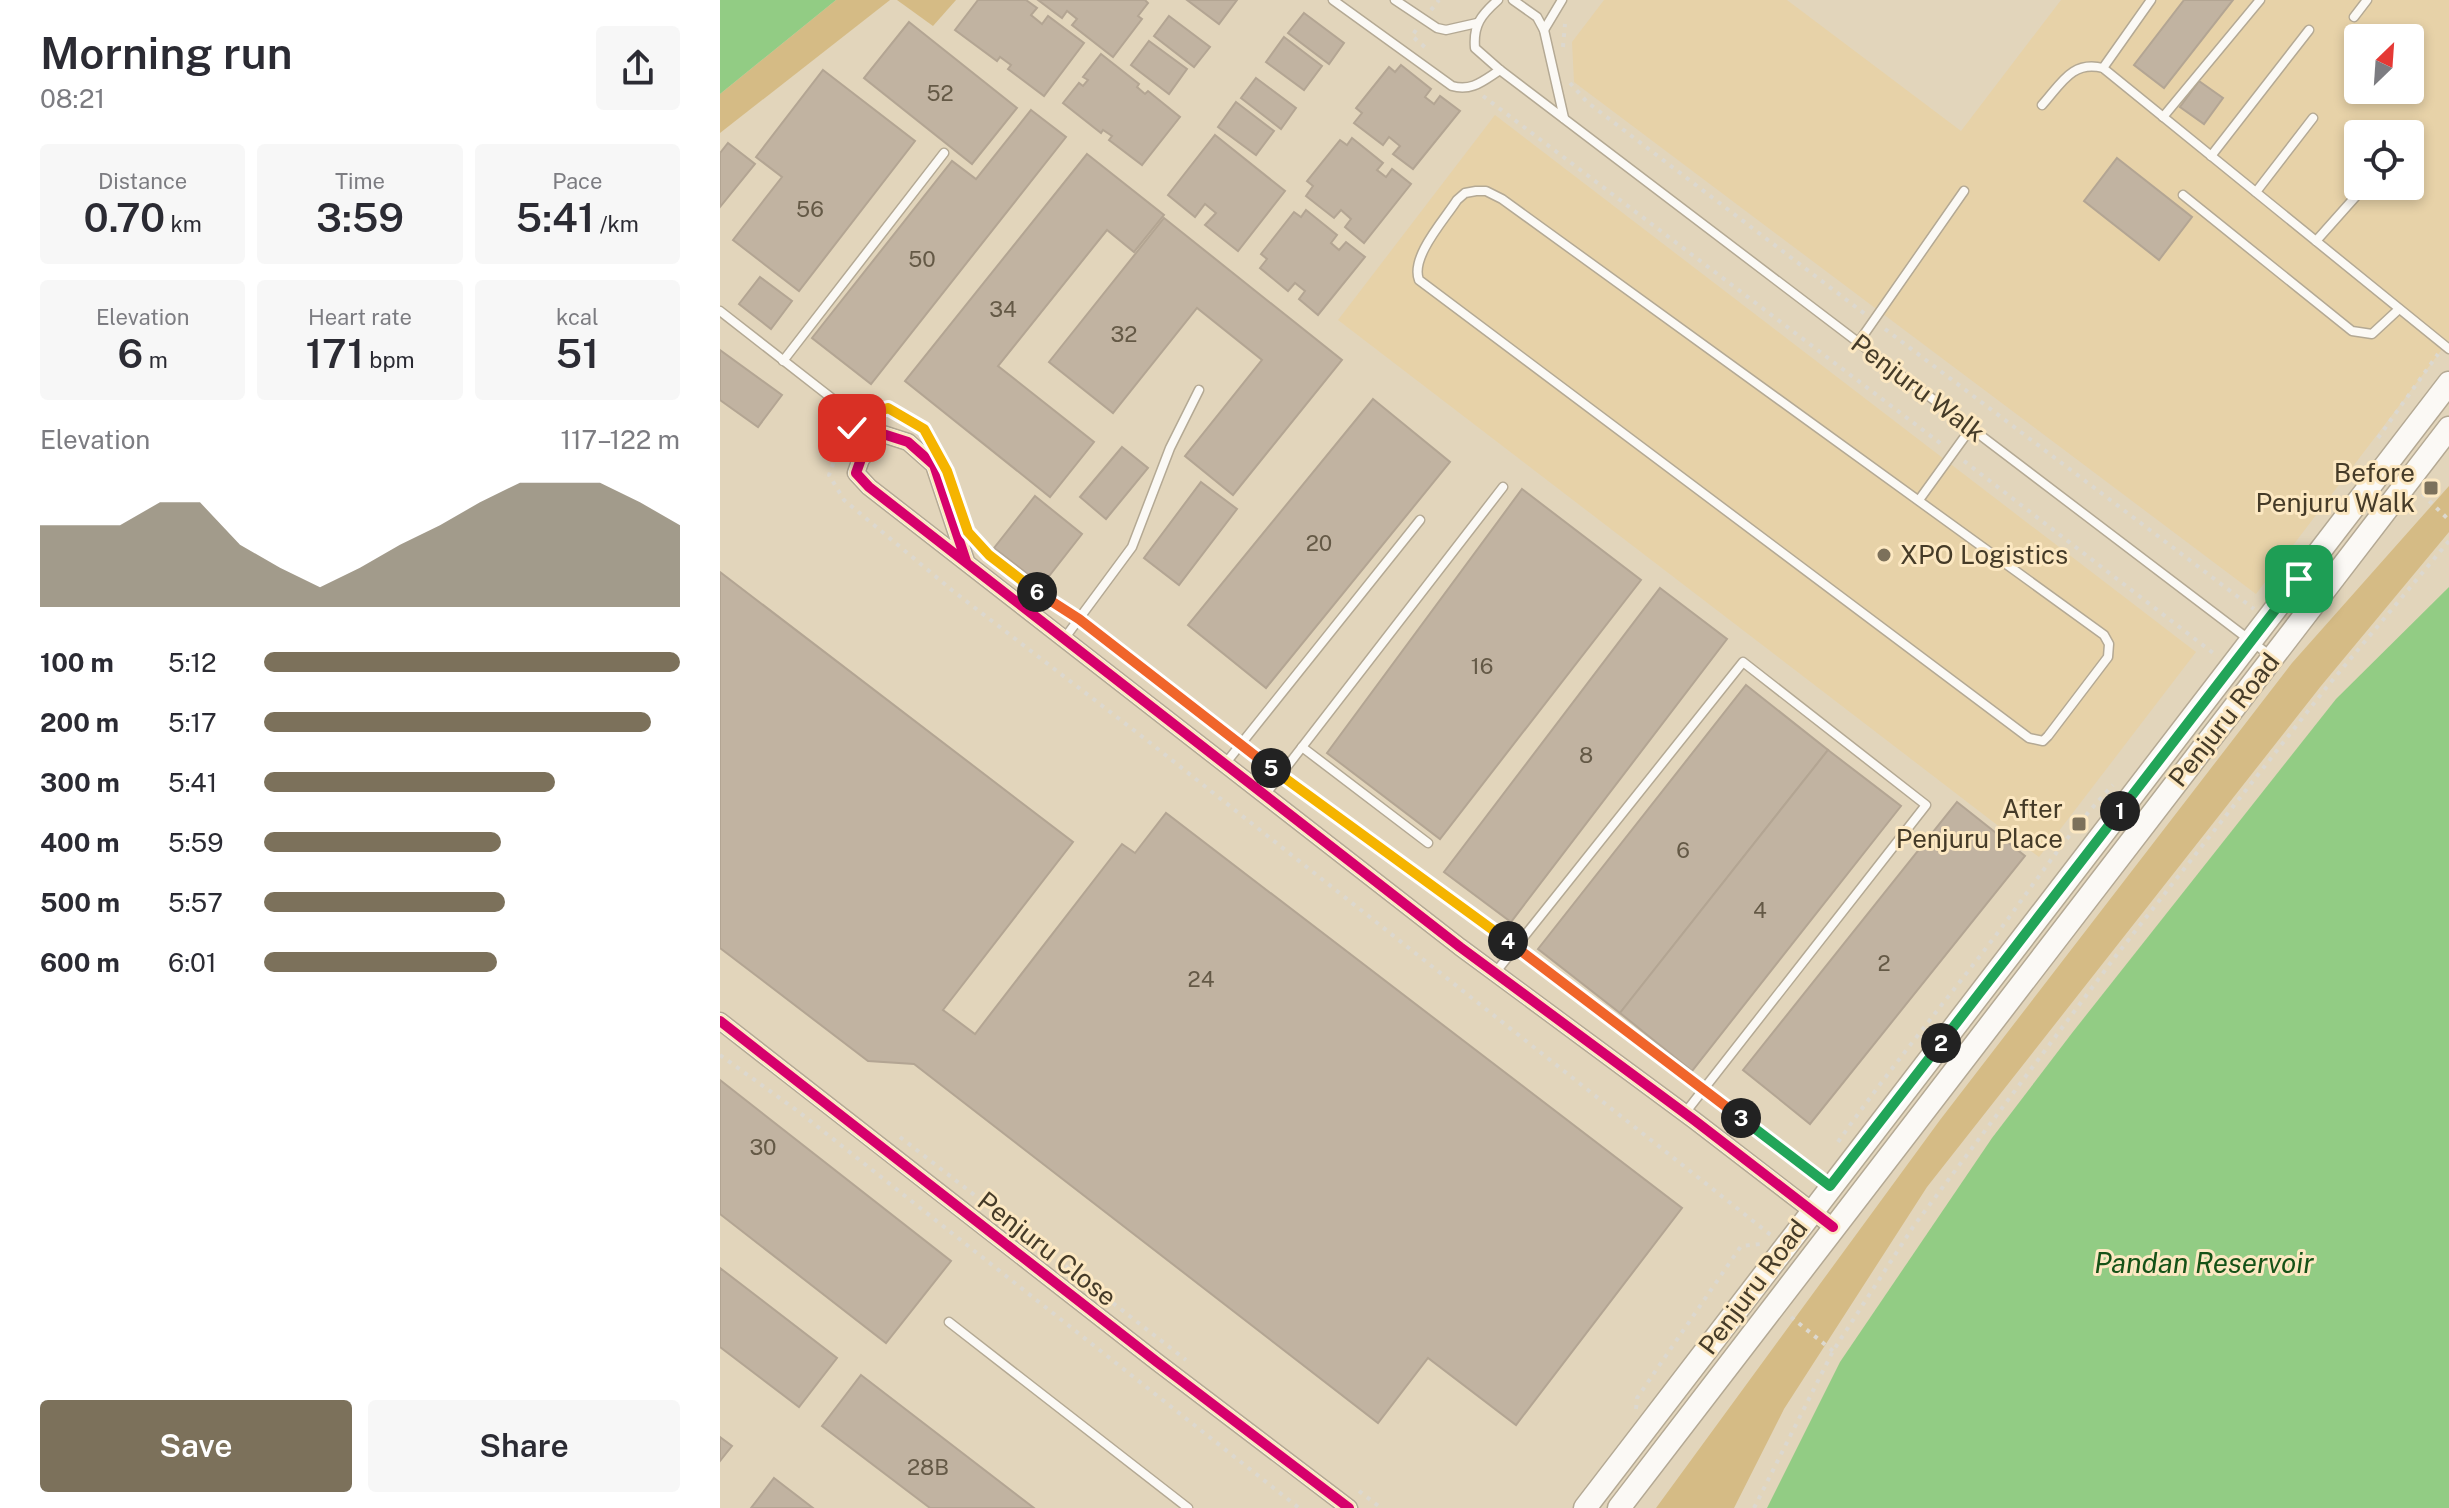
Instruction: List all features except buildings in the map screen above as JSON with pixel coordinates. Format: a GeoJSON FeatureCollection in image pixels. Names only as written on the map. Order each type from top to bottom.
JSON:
{"type":"FeatureCollection","features":[{"type":"Feature","properties":{"kind":"main road","name":"Penjuru Road"},"geometry":{"type":"LineString","coordinates":[[1585,1508],[2449,383]]}},
{"type":"Feature","properties":{"kind":"main road","name":"Penjuru Road"},"geometry":{"type":"LineString","coordinates":[[1619,1508],[2449,428]]}},
{"type":"Feature","properties":{"kind":"street"},"geometry":{"type":"LineString","coordinates":[[966,561],[934,465],[908,442],[883,434],[861,459],[856,473],[869,487],[1495,973],[1833,1227]]}},
{"type":"Feature","properties":{"kind":"street","name":"Penjuru Close"},"geometry":{"type":"LineString","coordinates":[[720,1021],[1349,1508]]}},
{"type":"Feature","properties":{"kind":"lane"},"geometry":{"type":"LineString","coordinates":[[1333,0],[1440,79],[1464,90],[1500,70]]}},
{"type":"Feature","properties":{"kind":"lane"},"geometry":{"type":"LineString","coordinates":[[1395,0],[1437,28],[1446,30],[1477,23],[1498,0]]}},
{"type":"Feature","properties":{"kind":"lane"},"geometry":{"type":"LineString","coordinates":[[1513,0],[1537,17],[1544,30],[1564,119]]}},
{"type":"Feature","properties":{"kind":"lane"},"geometry":{"type":"LineString","coordinates":[[1544,30],[1562,0]]}},
{"type":"Feature","properties":{"kind":"lane"},"geometry":{"type":"LineString","coordinates":[[2103,68],[2151,0]]}},
{"type":"Feature","properties":{"kind":"lane"},"geometry":{"type":"LineString","coordinates":[[2163,117],[2260,0]]}},
{"type":"Feature","properties":{"kind":"lane"},"geometry":{"type":"LineString","coordinates":[[2354,17],[2367,0]]}},
{"type":"Feature","properties":{"kind":"lane","name":"Penjuru Walk"},"geometry":{"type":"LineString","coordinates":[[1477,23],[1475,48],[1500,70],[2272,657]]}},
{"type":"Feature","properties":{"kind":"lane"},"geometry":{"type":"LineString","coordinates":[[2211,156],[2309,30]]}},
{"type":"Feature","properties":{"kind":"lane"},"geometry":{"type":"LineString","coordinates":[[2042,105],[2074,70],[2089,65],[2103,68],[2449,349]]}},
{"type":"Feature","properties":{"kind":"lane"},"geometry":{"type":"LineString","coordinates":[[2256,192],[2313,118]]}},
{"type":"Feature","properties":{"kind":"lane"},"geometry":{"type":"LineString","coordinates":[[783,361],[944,153]]}},
{"type":"Feature","properties":{"kind":"lane"},"geometry":{"type":"LineString","coordinates":[[1486,191],[1502,199],[1919,500],[2094,627],[2109,644],[2108,657],[2043,741],[2029,738],[1419,280],[1416,273],[1421,254],[1457,200],[1465,193],[1486,191]]}},
{"type":"Feature","properties":{"kind":"lane"},"geometry":{"type":"LineString","coordinates":[[1858,343],[1964,191]]}},
{"type":"Feature","properties":{"kind":"lane"},"geometry":{"type":"LineString","coordinates":[[2183,195],[2352,331],[2372,334],[2399,309]]}},
{"type":"Feature","properties":{"kind":"lane"},"geometry":{"type":"LineString","coordinates":[[2316,241],[2353,200]]}},
{"type":"Feature","properties":{"kind":"lane"},"geometry":{"type":"LineString","coordinates":[[720,311],[861,421],[878,439]]}},
{"type":"Feature","properties":{"kind":"lane"},"geometry":{"type":"LineString","coordinates":[[1064,639],[1132,547],[1170,448],[1199,390]]}},
{"type":"Feature","properties":{"kind":"lane"},"geometry":{"type":"LineString","coordinates":[[1919,500],[1971,428]]}},
{"type":"Feature","properties":{"kind":"lane"},"geometry":{"type":"LineString","coordinates":[[1265,795],[1503,487]]}},
{"type":"Feature","properties":{"kind":"lane"},"geometry":{"type":"LineString","coordinates":[[1225,764],[1420,520]]}},
{"type":"Feature","properties":{"kind":"lane"},"geometry":{"type":"LineString","coordinates":[[1495,973],[1743,662],[1926,805],[1685,1113]]}},
{"type":"Feature","properties":{"kind":"lane"},"geometry":{"type":"LineString","coordinates":[[1302,747],[1428,843]]}},
{"type":"Feature","properties":{"kind":"lane"},"geometry":{"type":"LineString","coordinates":[[949,1322],[1188,1508]]}},
{"type":"Feature","properties":{"kind":"path"},"geometry":{"type":"LineString","coordinates":[[1425,19],[1412,36],[1436,57]]}},
{"type":"Feature","properties":{"kind":"path"},"geometry":{"type":"LineString","coordinates":[[1472,88],[2219,657]]}},
{"type":"Feature","properties":{"kind":"path"},"geometry":{"type":"LineString","coordinates":[[930,439],[924,429],[888,408],[852,428],[837,453],[829,475],[844,500],[953,591],[1144,738],[1784,1247]]}},
{"type":"Feature","properties":{"kind":"path"},"geometry":{"type":"LineString","coordinates":[[2410,477],[2449,520]]}},
{"type":"Feature","properties":{"kind":"path"},"geometry":{"type":"LineString","coordinates":[[1754,1508],[1833,1351],[1913,1227],[2115,957],[2326,688],[2449,541]]}},
{"type":"Feature","properties":{"kind":"path"},"geometry":{"type":"LineString","coordinates":[[979,544],[1033,590],[1079,619],[1240,745],[1516,947],[1830,1186]]}},
{"type":"Feature","properties":{"kind":"path"},"geometry":{"type":"LineString","coordinates":[[720,1055],[799,1112],[1299,1508]]}},
{"type":"Feature","properties":{"kind":"path"},"geometry":{"type":"LineString","coordinates":[[1809,1332],[1833,1351]]}},
{"type":"Feature","properties":{"kind":"shaded area"},"geometry":{"type":"Polygon","coordinates":[[[836,0],[890,0],[720,133],[720,94],[836,0]]]}},
{"type":"Feature","properties":{"kind":"shaded area"},"geometry":{"type":"Polygon","coordinates":[[[897,0],[956,0],[933,26],[897,0]]]}},
{"type":"Feature","properties":{"kind":"shaded area"},"geometry":{"type":"Polygon","coordinates":[[[1604,0],[1787,0],[1961,131],[2061,0],[2449,0],[2449,340],[2256,594],[1574,82],[1572,42],[1604,0]]]}},
{"type":"Feature","properties":{"kind":"shaded area"},"geometry":{"type":"Polygon","coordinates":[[[1495,115],[2196,652],[2039,857],[1338,320],[1495,115]]]}},
{"type":"Feature","properties":{"kind":"shaded area"},"geometry":{"type":"Polygon","coordinates":[[[2449,486],[2449,532],[2321,686],[1927,1187],[1784,1409],[1734,1508],[1656,1508],[1940,1120],[2292,663],[2449,486]]]}},
{"type":"Feature","properties":{"kind":"water"},"geometry":{"type":"Polygon","coordinates":[[[720,0],[836,0],[720,94],[720,0]]]}},
{"type":"Feature","properties":{"kind":"water","name":"Pandan Reservoir"},"geometry":{"type":"Polygon","coordinates":[[[2449,587],[2449,1508],[1767,1508],[1840,1362],[1992,1138],[2336,699],[2449,587]]]}},
{"type":"Feature","properties":{"kind":"cycle path"},"geometry":{"type":"LineString","coordinates":[[966,561],[934,465],[908,442],[883,434],[861,459],[856,473],[869,487],[1460,947],[1833,1227]]}},
{"type":"Feature","properties":{"kind":"cycle path"},"geometry":{"type":"LineString","coordinates":[[720,1021],[1349,1508]]}},
{"type":"Feature","properties":{"kind":"place","name":"Before Penjuru Walk"},"geometry":{"type":"Point","coordinates":[2431,488]}},
{"type":"Feature","properties":{"kind":"place","name":"XPO Logistics"},"geometry":{"type":"Point","coordinates":[1884,555]}},
{"type":"Feature","properties":{"kind":"place","name":"After Penjuru Place"},"geometry":{"type":"Point","coordinates":[2079,824]}},
{"type":"Feature","properties":{"kind":"route"},"geometry":{"type":"LineString","coordinates":[[852,428],[866,416],[888,408],[924,429],[947,471],[968,532],[989,555],[1033,590],[1079,619],[1240,745],[1516,947],[1830,1186],[2299,579]]}}]}
